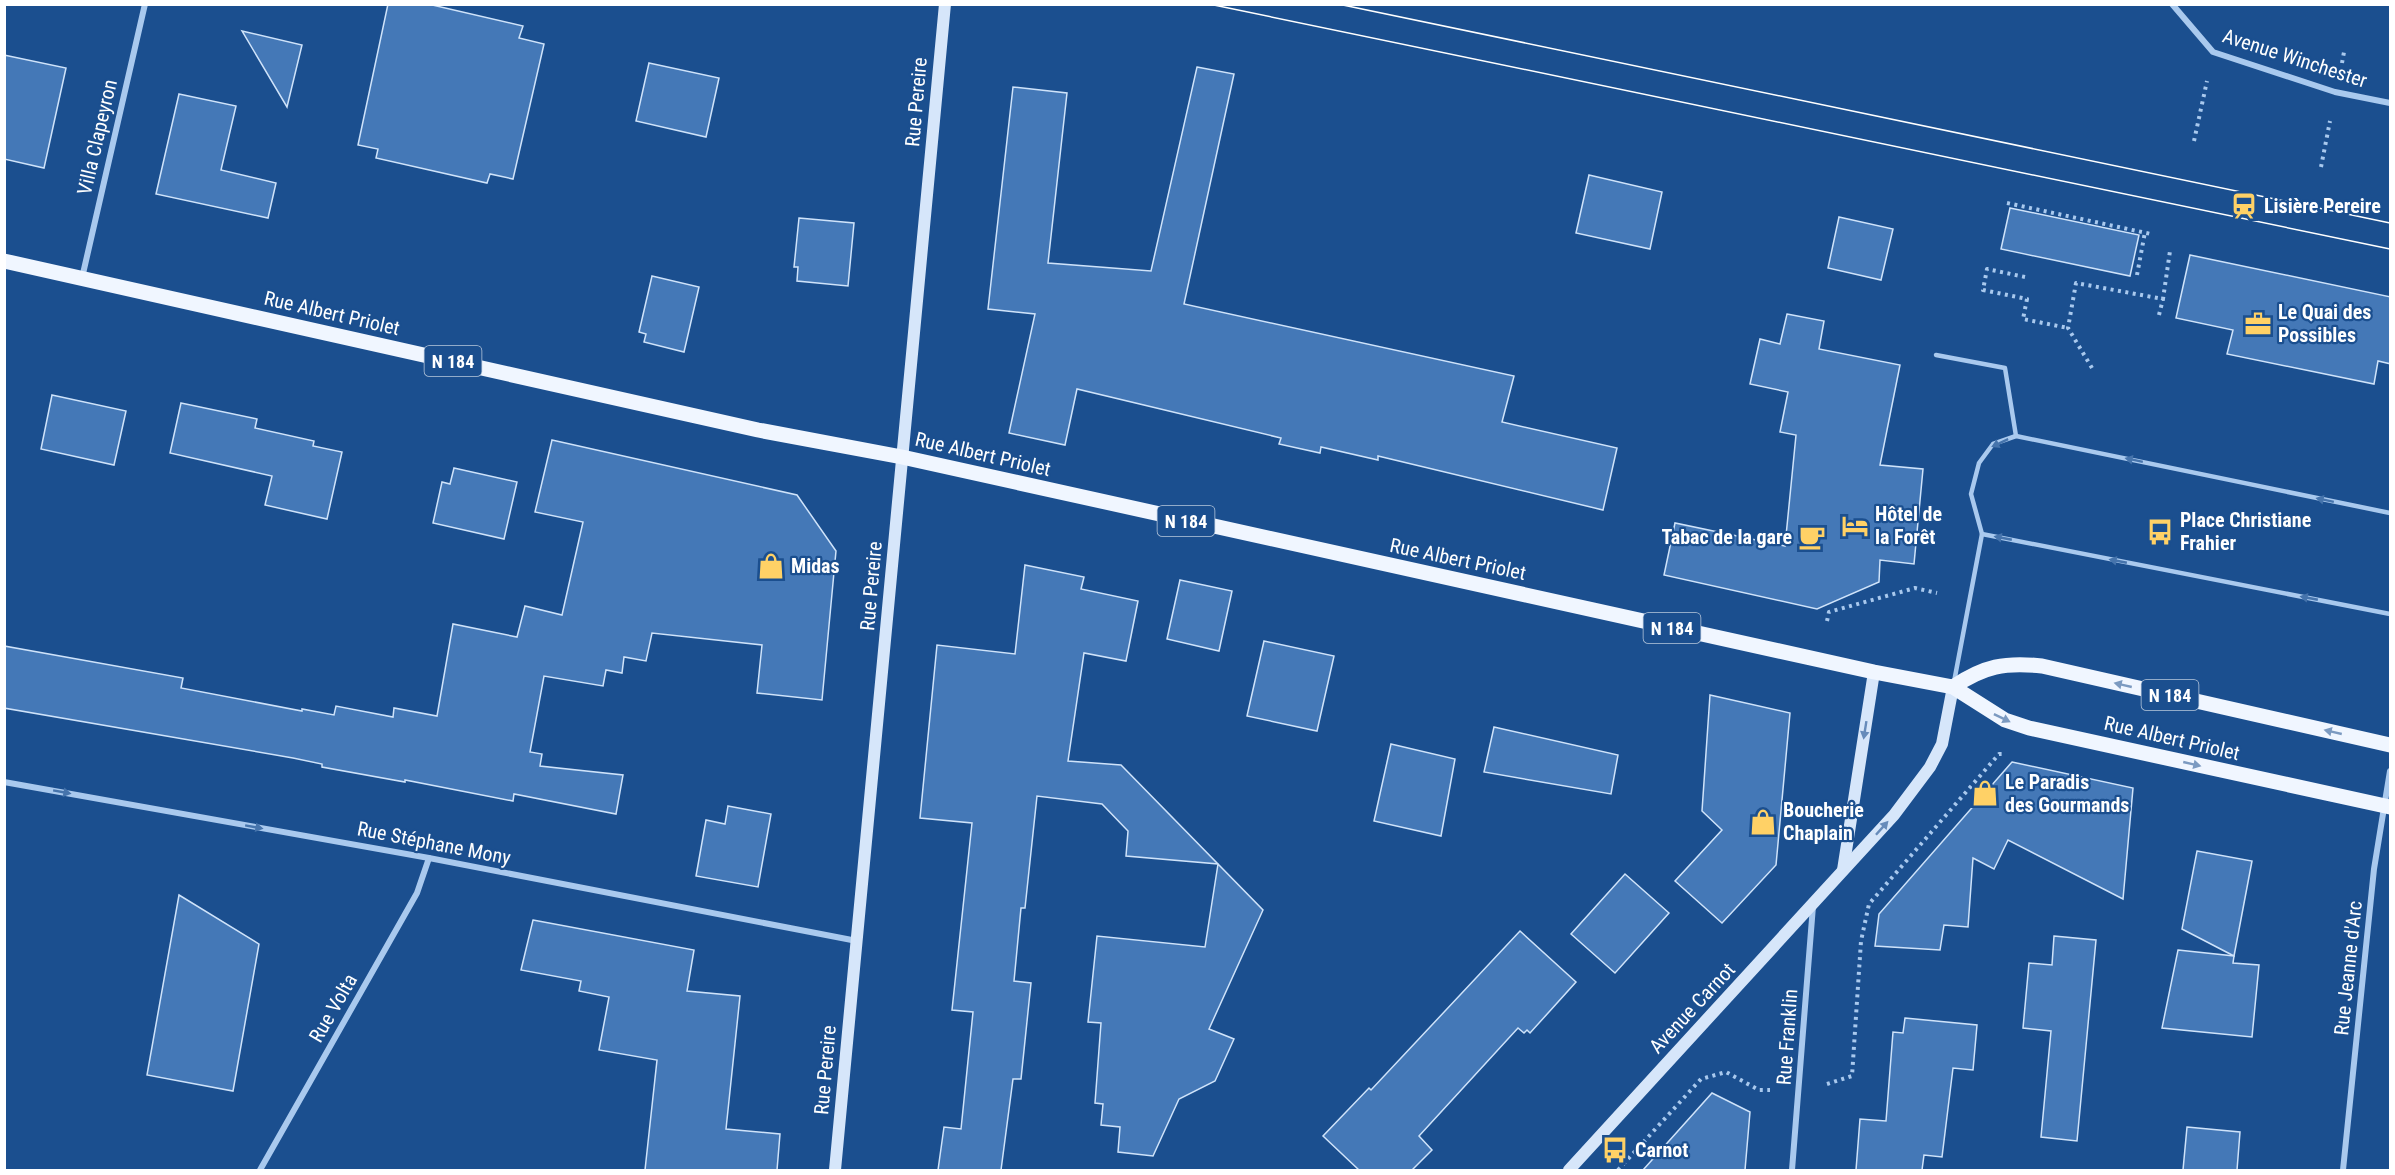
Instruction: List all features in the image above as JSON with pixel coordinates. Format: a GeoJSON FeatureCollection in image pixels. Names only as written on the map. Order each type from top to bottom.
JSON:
{"type":"FeatureCollection","features":[{"type":"Feature","properties":{"kind":"main road","name":"Rue Albert Priolet"},"geometry":{"type":"LineString","coordinates":[[4,261],[758,430],[902,457],[1874,672],[1953,687],[2005,720],[2029,728],[2389,805]]}},
{"type":"Feature","properties":{"kind":"main road","name":"Rue Albert Priolet"},"geometry":{"type":"LineString","coordinates":[[1953,687],[1974,672],[1996,666],[2019,664],[2042,666],[2391,745]]}},
{"type":"Feature","properties":{"kind":"street","name":"Villa Clapeyron"},"geometry":{"type":"LineString","coordinates":[[82,278],[145,4]]}},
{"type":"Feature","properties":{"kind":"street","name":"Rue Pereire"},"geometry":{"type":"LineString","coordinates":[[835,1170],[945,4]]}},
{"type":"Feature","properties":{"kind":"street","name":"Avenue Winchester"},"geometry":{"type":"LineString","coordinates":[[2172,4],[2213,52],[2336,92],[2391,103]]}},
{"type":"Feature","properties":{"kind":"street"},"geometry":{"type":"LineString","coordinates":[[1843,871],[1874,672]]}},
{"type":"Feature","properties":{"kind":"street","name":"Avenue Carnot"},"geometry":{"type":"LineString","coordinates":[[1569,1170],[1894,815],[1930,767],[1942,744],[1953,687]]}},
{"type":"Feature","properties":{"kind":"street","name":"Rue Jeanne d'Arc"},"geometry":{"type":"LineString","coordinates":[[2343,1170],[2374,869],[2389,805],[2391,771]]}},
{"type":"Feature","properties":{"kind":"street","name":"Rue Stéphane Mony"},"geometry":{"type":"LineString","coordinates":[[4,782],[429,858],[856,941]]}},
{"type":"Feature","properties":{"kind":"street","name":"Rue Volta"},"geometry":{"type":"LineString","coordinates":[[260,1170],[417,893],[429,858]]}},
{"type":"Feature","properties":{"kind":"street","name":"Rue Franklin"},"geometry":{"type":"LineString","coordinates":[[1792,1170],[1800,1092],[1813,905]]}},
{"type":"Feature","properties":{"kind":"lane"},"geometry":{"type":"LineString","coordinates":[[1936,355],[2005,368],[2016,436]]}},
{"type":"Feature","properties":{"kind":"lane"},"geometry":{"type":"LineString","coordinates":[[1953,687],[1982,534],[1971,494],[1979,463],[1993,444],[2016,436],[2391,513]]}},
{"type":"Feature","properties":{"kind":"lane"},"geometry":{"type":"LineString","coordinates":[[1982,534],[2391,614]]}},
{"type":"Feature","properties":{"kind":"path"},"geometry":{"type":"LineString","coordinates":[[2194,141],[2200,116]]}},
{"type":"Feature","properties":{"kind":"path"},"geometry":{"type":"LineString","coordinates":[[2321,167],[2326,142]]}},
{"type":"Feature","properties":{"kind":"path"},"geometry":{"type":"LineString","coordinates":[[2007,203],[2151,234]]}},
{"type":"Feature","properties":{"kind":"path"},"geometry":{"type":"LineString","coordinates":[[2137,274],[2145,232]]}},
{"type":"Feature","properties":{"kind":"path"},"geometry":{"type":"LineString","coordinates":[[2159,315],[2170,251]]}},
{"type":"Feature","properties":{"kind":"path"},"geometry":{"type":"LineString","coordinates":[[2025,277],[1987,269],[1983,290],[2026,299],[2023,319],[2068,328]]}},
{"type":"Feature","properties":{"kind":"path"},"geometry":{"type":"LineString","coordinates":[[2092,368],[2068,328],[2076,283],[2163,299]]}},
{"type":"Feature","properties":{"kind":"path"},"geometry":{"type":"LineString","coordinates":[[1827,621],[1829,612],[1916,588],[1937,593]]}},
{"type":"Feature","properties":{"kind":"path"},"geometry":{"type":"LineString","coordinates":[[1618,1170],[1701,1079],[1726,1072],[1759,1090],[1800,1092],[1852,1076],[1861,941],[1869,904],[2000,754],[2011,754]]}},
{"type":"Feature","properties":{"kind":"building"},"geometry":{"type":"Polygon","coordinates":[[[388,4],[428,4],[523,26],[519,38],[544,44],[513,179],[490,174],[487,183],[376,158],[378,149],[358,145],[388,4]]]}},
{"type":"Feature","properties":{"kind":"building"},"geometry":{"type":"Polygon","coordinates":[[[242,31],[302,45],[287,107],[242,31]]]}},
{"type":"Feature","properties":{"kind":"building"},"geometry":{"type":"Polygon","coordinates":[[[4,55],[66,68],[44,168],[4,159],[4,55]]]}},
{"type":"Feature","properties":{"kind":"building"},"geometry":{"type":"Polygon","coordinates":[[[649,63],[719,78],[706,137],[636,121],[649,63]]]}},
{"type":"Feature","properties":{"kind":"building"},"geometry":{"type":"Polygon","coordinates":[[[1197,67],[1234,74],[1184,304],[1514,376],[1502,422],[1617,448],[1603,510],[1378,456],[1378,460],[1321,447],[1320,453],[1279,444],[1281,438],[1077,389],[1065,445],[1009,433],[1035,314],[988,309],[1013,87],[1067,93],[1048,263],[1151,271],[1197,67]]]}},
{"type":"Feature","properties":{"kind":"building"},"geometry":{"type":"Polygon","coordinates":[[[179,94],[236,106],[221,170],[276,183],[268,218],[156,194],[179,94]]]}},
{"type":"Feature","properties":{"kind":"building"},"geometry":{"type":"Polygon","coordinates":[[[1589,175],[1662,192],[1650,249],[1576,233],[1589,175]]]}},
{"type":"Feature","properties":{"kind":"building"},"geometry":{"type":"Polygon","coordinates":[[[2010,208],[2139,235],[2130,276],[2001,249],[2010,208]]]}},
{"type":"Feature","properties":{"kind":"building"},"geometry":{"type":"Polygon","coordinates":[[[1839,217],[1893,229],[1881,280],[1828,268],[1839,217]]]}},
{"type":"Feature","properties":{"kind":"building"},"geometry":{"type":"Polygon","coordinates":[[[799,218],[854,223],[848,286],[797,281],[798,267],[794,267],[799,218]]]}},
{"type":"Feature","properties":{"kind":"building","name":"Lisière Pereire"},"geometry":{"type":"Polygon","coordinates":[[[2190,255],[2391,297],[2391,364],[2378,361],[2374,384],[2227,354],[2233,330],[2176,318],[2190,255]]]}},
{"type":"Feature","properties":{"kind":"building"},"geometry":{"type":"Polygon","coordinates":[[[652,276],[699,287],[684,352],[644,342],[646,334],[639,332],[652,276]]]}},
{"type":"Feature","properties":{"kind":"building"},"geometry":{"type":"Polygon","coordinates":[[[1787,314],[1824,321],[1819,349],[1900,365],[1880,465],[1923,469],[1914,564],[1880,560],[1879,582],[1817,609],[1664,575],[1675,523],[1785,546],[1796,435],[1780,432],[1788,392],[1750,384],[1760,339],[1780,344],[1787,314]]]}},
{"type":"Feature","properties":{"kind":"building"},"geometry":{"type":"Polygon","coordinates":[[[52,395],[126,411],[114,465],[41,449],[52,395]]]}},
{"type":"Feature","properties":{"kind":"building"},"geometry":{"type":"Polygon","coordinates":[[[181,403],[257,419],[255,428],[314,441],[313,446],[342,452],[327,519],[265,505],[272,476],[170,453],[181,403]]]}},
{"type":"Feature","properties":{"kind":"building"},"geometry":{"type":"Polygon","coordinates":[[[552,440],[797,495],[836,551],[822,700],[757,693],[762,645],[652,633],[646,661],[624,657],[622,673],[606,670],[603,686],[544,676],[530,752],[542,754],[540,766],[623,775],[616,814],[514,794],[513,801],[322,767],[322,764],[293,758],[4,708],[4,646],[183,678],[181,688],[302,711],[302,709],[334,715],[336,706],[393,717],[394,708],[437,716],[453,624],[517,637],[525,606],[562,615],[583,522],[535,512],[552,440]]]}},
{"type":"Feature","properties":{"kind":"building"},"geometry":{"type":"Polygon","coordinates":[[[454,468],[517,482],[504,539],[433,523],[442,482],[450,484],[454,468]]]}},
{"type":"Feature","properties":{"kind":"building"},"geometry":{"type":"Polygon","coordinates":[[[1025,565],[1084,577],[1081,589],[1138,601],[1126,661],[1084,653],[1068,761],[1121,765],[1218,864],[1126,856],[1128,831],[1102,804],[1037,796],[1025,908],[1021,908],[1014,981],[1031,983],[1021,1079],[1013,1079],[1001,1170],[938,1170],[944,1127],[961,1129],[973,1012],[952,1010],[972,823],[920,818],[937,645],[1015,654],[1025,565]]]}},
{"type":"Feature","properties":{"kind":"building"},"geometry":{"type":"Polygon","coordinates":[[[1180,580],[1232,591],[1219,651],[1167,639],[1180,580]]]}},
{"type":"Feature","properties":{"kind":"building"},"geometry":{"type":"Polygon","coordinates":[[[1264,641],[1334,656],[1317,731],[1247,716],[1264,641]]]}},
{"type":"Feature","properties":{"kind":"building"},"geometry":{"type":"Polygon","coordinates":[[[1710,695],[1790,713],[1776,865],[1722,923],[1675,881],[1722,830],[1702,811],[1710,695]]]}},
{"type":"Feature","properties":{"kind":"building"},"geometry":{"type":"Polygon","coordinates":[[[1494,727],[1618,755],[1611,794],[1484,772],[1494,727]]]}},
{"type":"Feature","properties":{"kind":"building"},"geometry":{"type":"Polygon","coordinates":[[[1391,744],[1455,759],[1441,836],[1374,821],[1391,744]]]}},
{"type":"Feature","properties":{"kind":"building"},"geometry":{"type":"Polygon","coordinates":[[[2012,762],[2133,788],[2123,899],[2008,840],[1994,869],[1973,858],[1968,927],[1944,925],[1940,950],[1875,946],[1879,914],[2012,762]]]}},
{"type":"Feature","properties":{"kind":"building"},"geometry":{"type":"Polygon","coordinates":[[[728,806],[771,814],[758,887],[696,876],[706,820],[725,824],[728,806]]]}},
{"type":"Feature","properties":{"kind":"building"},"geometry":{"type":"Polygon","coordinates":[[[2197,851],[2252,861],[2234,956],[2182,929],[2197,851]]]}},
{"type":"Feature","properties":{"kind":"building"},"geometry":{"type":"Polygon","coordinates":[[[1218,864],[1263,910],[1209,1029],[1234,1039],[1215,1081],[1179,1099],[1153,1156],[1118,1152],[1120,1127],[1101,1125],[1103,1104],[1095,1103],[1101,1023],[1088,1022],[1097,936],[1205,947],[1218,864]]]}},
{"type":"Feature","properties":{"kind":"building"},"geometry":{"type":"Polygon","coordinates":[[[1625,874],[1669,913],[1615,973],[1571,934],[1625,874]]]}},
{"type":"Feature","properties":{"kind":"building"},"geometry":{"type":"Polygon","coordinates":[[[179,895],[259,944],[233,1091],[147,1075],[179,895]]]}},
{"type":"Feature","properties":{"kind":"building"},"geometry":{"type":"Polygon","coordinates":[[[533,920],[694,950],[687,991],[740,996],[726,1129],[780,1134],[777,1170],[645,1170],[657,1060],[599,1050],[609,997],[579,991],[581,981],[521,970],[533,920]]]}},
{"type":"Feature","properties":{"kind":"building"},"geometry":{"type":"Polygon","coordinates":[[[1520,931],[1576,982],[1530,1033],[1527,1030],[1524,1033],[1518,1028],[1419,1136],[1432,1150],[1412,1170],[1359,1170],[1323,1136],[1369,1088],[1371,1090],[1520,931]]]}},
{"type":"Feature","properties":{"kind":"building"},"geometry":{"type":"Polygon","coordinates":[[[2054,936],[2096,940],[2077,1141],[2041,1137],[2051,1031],[2023,1028],[2029,963],[2052,965],[2054,936]]]}},
{"type":"Feature","properties":{"kind":"building"},"geometry":{"type":"Polygon","coordinates":[[[2178,950],[2234,956],[2233,963],[2259,965],[2252,1037],[2162,1028],[2178,950]]]}},
{"type":"Feature","properties":{"kind":"building"},"geometry":{"type":"Polygon","coordinates":[[[1905,1018],[1977,1025],[1973,1070],[1953,1068],[1942,1157],[1924,1155],[1922,1170],[1856,1170],[1860,1119],[1886,1121],[1893,1032],[1903,1033],[1905,1018]]]}},
{"type":"Feature","properties":{"kind":"building"},"geometry":{"type":"Polygon","coordinates":[[[1712,1093],[1750,1112],[1745,1170],[1643,1170],[1712,1093]]]}},
{"type":"Feature","properties":{"kind":"building"},"geometry":{"type":"Polygon","coordinates":[[[2187,1127],[2240,1132],[2237,1170],[2183,1170],[2187,1127]]]}},
{"type":"Feature","properties":{"kind":"tram line"},"geometry":{"type":"LineString","coordinates":[[1209,4],[2390,249]]}},
{"type":"Feature","properties":{"kind":"tram line"},"geometry":{"type":"LineString","coordinates":[[1338,4],[2390,223]]}},
{"type":"Feature","properties":{"kind":"place","name":"Lisière Pereire"},"geometry":{"type":"Point","coordinates":[2244,206]}},
{"type":"Feature","properties":{"kind":"place","name":"Le Quai des Possibles"},"geometry":{"type":"Point","coordinates":[2258,324]}},
{"type":"Feature","properties":{"kind":"place","name":"Hôtel de la Forêt"},"geometry":{"type":"Point","coordinates":[1855,526]}},
{"type":"Feature","properties":{"kind":"place","name":"Place Christiane Frahier"},"geometry":{"type":"Point","coordinates":[2160,532]}},
{"type":"Feature","properties":{"kind":"place","name":"Tabac de la gare"},"geometry":{"type":"Point","coordinates":[1812,537]}},
{"type":"Feature","properties":{"kind":"place","name":"Midas"},"geometry":{"type":"Point","coordinates":[771,566]}},
{"type":"Feature","properties":{"kind":"place","name":"Le Paradis des Gourmands"},"geometry":{"type":"Point","coordinates":[1985,793]}},
{"type":"Feature","properties":{"kind":"place","name":"Boucherie Chaplain"},"geometry":{"type":"Point","coordinates":[1763,822]}},
{"type":"Feature","properties":{"kind":"place","name":"Carnot"},"geometry":{"type":"Point","coordinates":[1615,1150]}}]}
